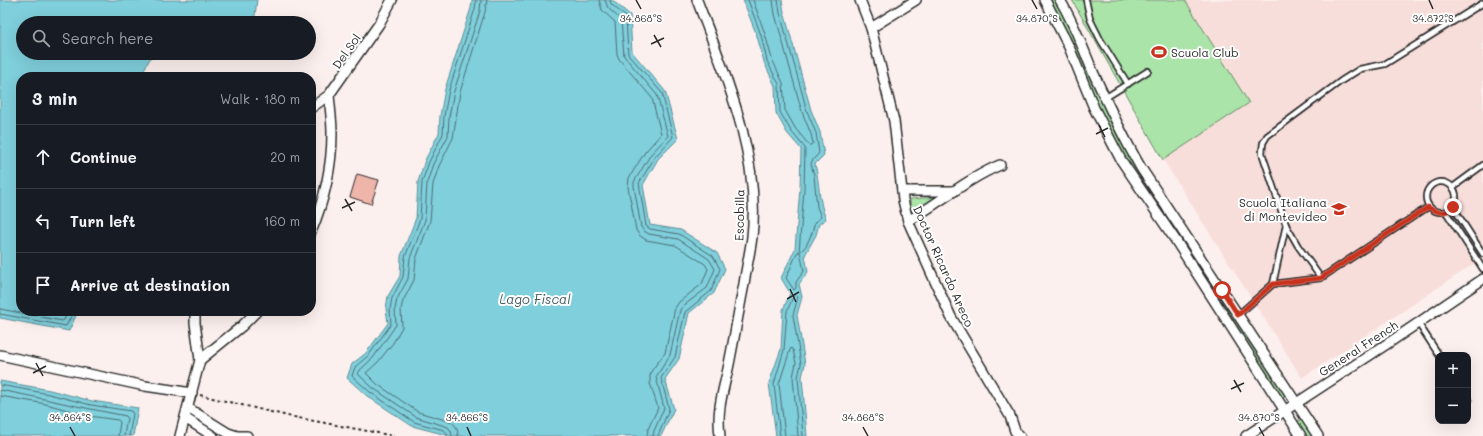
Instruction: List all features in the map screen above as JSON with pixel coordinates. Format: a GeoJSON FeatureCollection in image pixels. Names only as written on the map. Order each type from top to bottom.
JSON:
{"type":"FeatureCollection","features":[{"type":"Feature","properties":{"kind":"street","name":"Del Sol"},"geometry":{"type":"LineString","coordinates":[[316,105],[329,96],[379,24],[392,0]]}},
{"type":"Feature","properties":{"kind":"street","name":"Escobilla"},"geometry":{"type":"LineString","coordinates":[[697,0],[735,102],[748,158],[753,205],[752,236],[730,360],[720,396],[718,421],[720,436]]}},
{"type":"Feature","properties":{"kind":"street","name":"Doctor Ricardo Areco"},"geometry":{"type":"LineString","coordinates":[[860,0],[872,28],[894,121],[904,208],[908,221],[951,317],[1010,416],[1016,434]]}},
{"type":"Feature","properties":{"kind":"street"},"geometry":{"type":"LineString","coordinates":[[872,28],[916,0]]}},
{"type":"Feature","properties":{"kind":"street"},"geometry":{"type":"LineString","coordinates":[[1045,0],[1070,47],[1094,108],[1121,160],[1176,242],[1300,436]]}},
{"type":"Feature","properties":{"kind":"street"},"geometry":{"type":"LineString","coordinates":[[1060,0],[1074,25],[1116,122],[1141,168],[1318,436]]}},
{"type":"Feature","properties":{"kind":"street"},"geometry":{"type":"LineString","coordinates":[[316,219],[324,197],[329,166],[332,133],[329,96]]}},
{"type":"Feature","properties":{"kind":"street"},"geometry":{"type":"LineString","coordinates":[[908,221],[954,190],[990,169],[1000,165]]}},
{"type":"Feature","properties":{"kind":"street"},"geometry":{"type":"LineString","coordinates":[[902,191],[954,190]]}},
{"type":"Feature","properties":{"kind":"street","name":"General French"},"geometry":{"type":"LineString","coordinates":[[1246,436],[1483,279]]}},
{"type":"Feature","properties":{"kind":"street"},"geometry":{"type":"LineString","coordinates":[[1211,297],[1222,290]]}},
{"type":"Feature","properties":{"kind":"street"},"geometry":{"type":"LineString","coordinates":[[180,436],[200,360],[195,316]]}},
{"type":"Feature","properties":{"kind":"street"},"geometry":{"type":"LineString","coordinates":[[200,360],[252,316]]}},
{"type":"Feature","properties":{"kind":"street"},"geometry":{"type":"LineString","coordinates":[[0,355],[144,386],[192,393]]}},
{"type":"Feature","properties":{"kind":"street"},"geometry":{"type":"LineString","coordinates":[[188,408],[228,433],[237,436],[247,436]]}},
{"type":"Feature","properties":{"kind":"street"},"geometry":{"type":"LineString","coordinates":[[185,418],[213,436]]}},
{"type":"Feature","properties":{"kind":"lane"},"geometry":{"type":"LineString","coordinates":[[1086,0],[1090,19],[1100,39],[1128,84]]}},
{"type":"Feature","properties":{"kind":"lane"},"geometry":{"type":"LineString","coordinates":[[1321,278],[1298,246],[1286,225],[1262,153],[1263,143],[1267,136],[1360,69],[1385,64],[1483,3]]}},
{"type":"Feature","properties":{"kind":"lane"},"geometry":{"type":"LineString","coordinates":[[1105,98],[1148,71]]}},
{"type":"Feature","properties":{"kind":"lane"},"geometry":{"type":"LineString","coordinates":[[1453,187],[1483,165]]}},
{"type":"Feature","properties":{"kind":"lane"},"geometry":{"type":"LineString","coordinates":[[1438,182],[1446,182],[1453,187],[1456,193],[1456,200],[1453,207],[1446,212],[1436,212],[1428,207],[1425,200],[1426,192],[1430,185],[1438,182]]}},
{"type":"Feature","properties":{"kind":"lane"},"geometry":{"type":"LineString","coordinates":[[1238,315],[1273,284],[1321,278],[1428,207]]}},
{"type":"Feature","properties":{"kind":"lane"},"geometry":{"type":"LineString","coordinates":[[1453,207],[1483,254]]}},
{"type":"Feature","properties":{"kind":"lane"},"geometry":{"type":"LineString","coordinates":[[1446,212],[1483,269]]}},
{"type":"Feature","properties":{"kind":"lane"},"geometry":{"type":"LineString","coordinates":[[1273,284],[1286,225]]}},
{"type":"Feature","properties":{"kind":"lane"},"geometry":{"type":"LineString","coordinates":[[1418,323],[1437,352]]}},
{"type":"Feature","properties":{"kind":"path"},"geometry":{"type":"LineString","coordinates":[[192,393],[288,416],[394,436]]}},
{"type":"Feature","properties":{"kind":"shaded area","name":"Scuola Italiana di Montevideo"},"geometry":{"type":"Polygon","coordinates":[[[1185,0],[1483,0],[1483,258],[1302,378],[1163,160],[1249,103],[1185,0]]]}},
{"type":"Feature","properties":{"kind":"green space"},"geometry":{"type":"Polygon","coordinates":[[[1049,0],[1055,0],[1064,16],[1101,101],[1128,155],[1215,289],[1214,292],[1124,157],[1091,92],[1066,33],[1049,0]]]}},
{"type":"Feature","properties":{"kind":"green space","name":"Scuola Club"},"geometry":{"type":"Polygon","coordinates":[[[1072,0],[1185,0],[1249,103],[1163,160],[1072,0]]]}},
{"type":"Feature","properties":{"kind":"green space"},"geometry":{"type":"Polygon","coordinates":[[[939,197],[913,214],[910,207],[910,199],[939,197]]]}},
{"type":"Feature","properties":{"kind":"green space"},"geometry":{"type":"Polygon","coordinates":[[[1221,300],[1286,395],[1284,398],[1281,398],[1219,302],[1221,300]]]}},
{"type":"Feature","properties":{"kind":"green space"},"geometry":{"type":"Polygon","coordinates":[[[1301,419],[1312,436],[1305,436],[1297,423],[1301,419]]]}},
{"type":"Feature","properties":{"kind":"water"},"geometry":{"type":"Polygon","coordinates":[[[0,0],[257,0],[255,16],[16,16],[16,60],[149,60],[143,72],[16,72],[16,316],[76,316],[69,331],[0,318],[0,0]]]}},
{"type":"Feature","properties":{"kind":"water","name":"Lago Fiscal"},"geometry":{"type":"Polygon","coordinates":[[[472,0],[612,0],[630,15],[632,52],[665,91],[678,139],[658,159],[643,185],[650,225],[681,230],[717,253],[725,269],[714,293],[689,313],[679,359],[665,379],[674,409],[661,436],[450,436],[412,426],[367,396],[347,378],[352,364],[366,353],[388,323],[386,309],[388,296],[400,276],[401,256],[416,218],[418,182],[425,160],[439,133],[440,116],[445,89],[471,8],[472,0]]]}},
{"type":"Feature","properties":{"kind":"water"},"geometry":{"type":"Polygon","coordinates":[[[743,0],[782,0],[811,110],[820,132],[824,155],[815,164],[823,212],[826,219],[819,224],[816,235],[805,255],[808,272],[799,284],[802,297],[797,315],[805,364],[802,377],[807,436],[776,436],[769,383],[781,349],[783,310],[790,293],[781,278],[795,249],[800,188],[801,149],[787,133],[776,113],[775,86],[764,62],[757,36],[743,0]]]}},
{"type":"Feature","properties":{"kind":"water"},"geometry":{"type":"Polygon","coordinates":[[[0,381],[50,390],[92,401],[138,408],[133,436],[0,436],[0,381]]]}},
{"type":"Feature","properties":{"kind":"building"},"geometry":{"type":"Polygon","coordinates":[[[357,174],[379,180],[371,204],[350,197],[357,174]]]}},
{"type":"Feature","properties":{"kind":"place","name":"Scuola Club"},"geometry":{"type":"Point","coordinates":[1159,52]}},
{"type":"Feature","properties":{"kind":"place","name":"Scuola Italiana di Montevideo"},"geometry":{"type":"Point","coordinates":[1339,209]}},
{"type":"Feature","properties":{"kind":"route"},"geometry":{"type":"LineString","coordinates":[[1222,290],[1238,315],[1273,284],[1321,278],[1428,207],[1436,212],[1446,212],[1453,207]]}}]}
